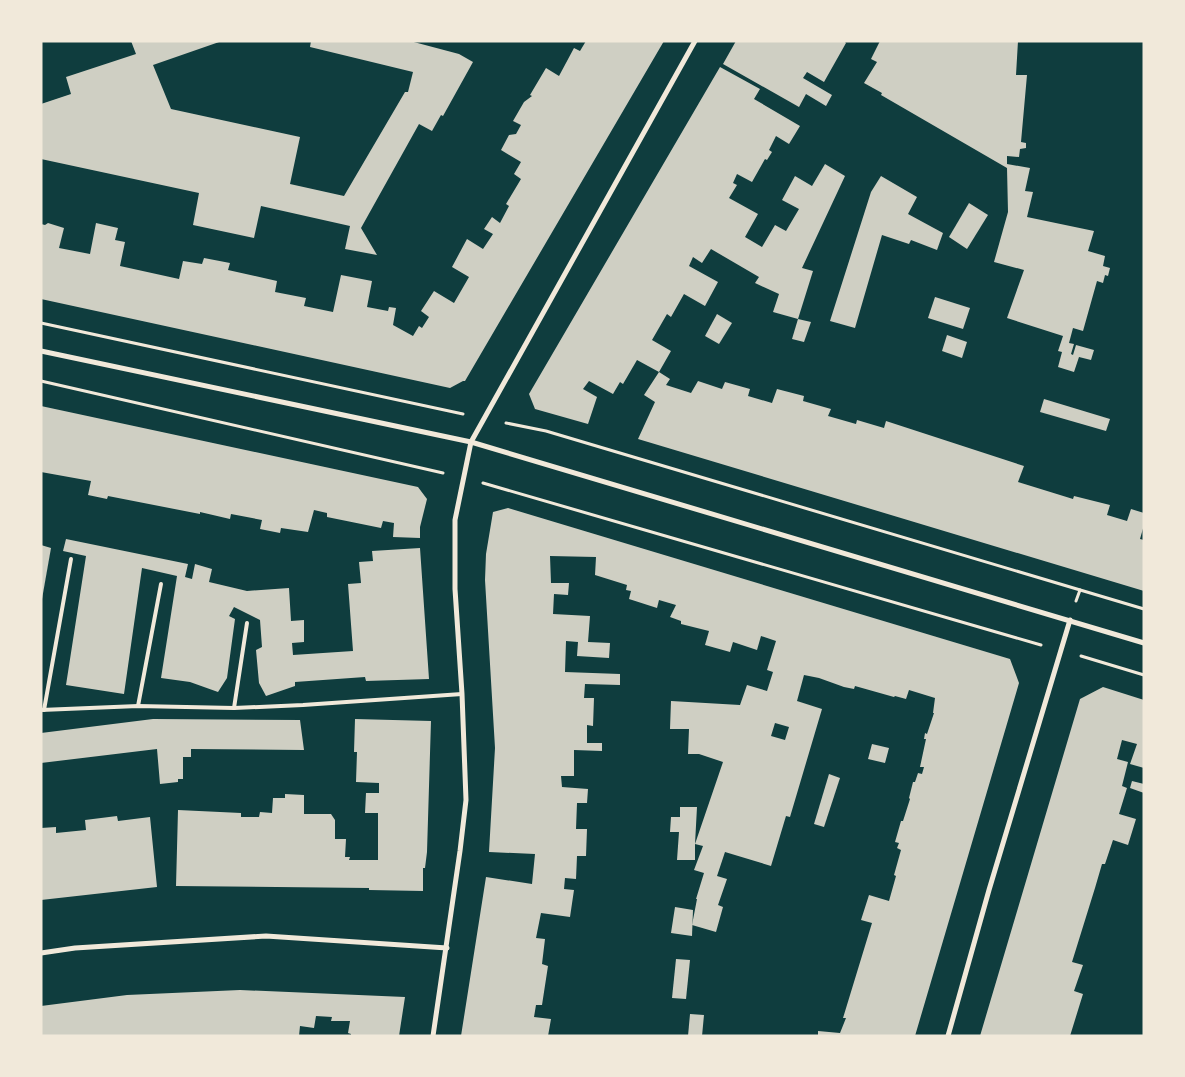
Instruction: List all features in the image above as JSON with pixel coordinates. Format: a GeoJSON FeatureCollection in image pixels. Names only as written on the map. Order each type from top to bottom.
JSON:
{"type":"FeatureCollection","features":[{"type":"Feature","properties":{"kind":"street"},"geometry":{"type":"LineString","coordinates":[[433,1036],[447,948],[466,800],[462,694],[455,589],[455,520],[471,442],[695,41]]}},
{"type":"Feature","properties":{"kind":"street"},"geometry":{"type":"LineString","coordinates":[[41,351],[471,442],[1144,642]]}},
{"type":"Feature","properties":{"kind":"street"},"geometry":{"type":"LineString","coordinates":[[948,1036],[989,890],[1070,620]]}},
{"type":"Feature","properties":{"kind":"street"},"geometry":{"type":"LineString","coordinates":[[41,953],[75,948],[266,936],[447,948]]}},
{"type":"Feature","properties":{"kind":"lane"},"geometry":{"type":"LineString","coordinates":[[71,559],[42,710],[138,706],[234,708],[462,694]]}},
{"type":"Feature","properties":{"kind":"lane"},"geometry":{"type":"LineString","coordinates":[[138,706],[161,584]]}},
{"type":"Feature","properties":{"kind":"lane"},"geometry":{"type":"LineString","coordinates":[[234,708],[247,623]]}},
{"type":"Feature","properties":{"kind":"path"},"geometry":{"type":"LineString","coordinates":[[41,381],[464,478],[1144,675]]}},
{"type":"Feature","properties":{"kind":"building"},"geometry":{"type":"Polygon","coordinates":[[[131,41],[222,41],[153,65],[171,109],[300,137],[290,184],[344,196],[405,92],[408,92],[413,72],[310,47],[311,41],[410,41],[459,54],[473,62],[443,116],[441,115],[432,131],[419,124],[361,228],[377,255],[345,249],[350,226],[261,206],[254,238],[193,225],[199,193],[41,159],[41,104],[71,94],[66,77],[136,54],[131,41]]]}},
{"type":"Feature","properties":{"kind":"building"},"geometry":{"type":"Polygon","coordinates":[[[586,41],[664,41],[465,381],[450,388],[41,299],[41,224],[45,225],[48,223],[64,228],[59,248],[90,254],[96,223],[118,228],[115,240],[125,242],[120,266],[179,279],[183,261],[202,264],[204,258],[230,263],[228,270],[277,281],[275,292],[306,298],[304,306],[333,312],[341,275],[372,281],[367,307],[388,311],[389,307],[396,308],[393,325],[413,336],[419,326],[422,328],[429,317],[421,311],[434,291],[454,303],[469,277],[452,267],[467,239],[483,249],[493,234],[484,229],[492,217],[500,223],[509,206],[506,204],[521,179],[514,174],[521,162],[501,150],[509,135],[516,134],[521,125],[513,121],[524,102],[532,96],[530,95],[546,68],[559,76],[574,48],[580,51],[586,41]]]}},
{"type":"Feature","properties":{"kind":"building"},"geometry":{"type":"Polygon","coordinates":[[[736,41],[844,41],[846,43],[824,82],[807,72],[803,78],[832,95],[826,106],[806,94],[799,107],[723,64],[736,41]]]}},
{"type":"Feature","properties":{"kind":"building"},"geometry":{"type":"Polygon","coordinates":[[[880,41],[1018,41],[1016,75],[1027,75],[1021,142],[1026,143],[1026,148],[1020,149],[1019,157],[1007,156],[1007,164],[1030,168],[1025,191],[1033,192],[1027,217],[1094,231],[1088,251],[1105,256],[1103,266],[1110,268],[1108,276],[1105,275],[1103,283],[1097,281],[1083,331],[1073,328],[1069,343],[1074,344],[1071,354],[1073,355],[1076,345],[1094,350],[1091,360],[1079,357],[1074,372],[1058,367],[1062,352],[1058,351],[1063,336],[1007,318],[1024,270],[994,262],[1008,212],[1007,168],[881,95],[882,93],[864,83],[877,62],[871,59],[880,41]]]}},
{"type":"Feature","properties":{"kind":"building"},"geometry":{"type":"Polygon","coordinates":[[[720,67],[760,89],[754,99],[800,126],[789,144],[776,136],[769,150],[772,152],[767,160],[765,159],[752,182],[737,174],[733,183],[737,185],[729,198],[758,214],[745,237],[762,247],[775,225],[786,231],[799,209],[782,200],[795,176],[812,186],[825,164],[845,176],[802,268],[813,271],[798,319],[773,312],[779,294],[755,283],[759,277],[711,249],[702,263],[693,257],[689,266],[718,282],[705,306],[684,294],[671,317],[667,314],[652,340],[671,351],[659,372],[637,360],[623,384],[620,382],[613,394],[589,381],[583,389],[597,397],[588,424],[535,409],[529,394],[720,67]]]}},
{"type":"Feature","properties":{"kind":"building"},"geometry":{"type":"Polygon","coordinates":[[[881,176],[917,197],[908,214],[943,233],[937,250],[911,240],[909,244],[882,235],[855,328],[830,321],[871,192],[881,176]]]}},
{"type":"Feature","properties":{"kind":"building"},"geometry":{"type":"Polygon","coordinates":[[[969,203],[988,215],[967,249],[949,237],[969,203]]]}},
{"type":"Feature","properties":{"kind":"building"},"geometry":{"type":"Polygon","coordinates":[[[935,297],[970,308],[963,329],[928,318],[935,297]]]}},
{"type":"Feature","properties":{"kind":"building"},"geometry":{"type":"Polygon","coordinates":[[[717,314],[732,323],[719,344],[705,336],[717,314]]]}},
{"type":"Feature","properties":{"kind":"building"},"geometry":{"type":"Polygon","coordinates":[[[798,319],[811,322],[804,342],[792,339],[798,319]]]}},
{"type":"Feature","properties":{"kind":"building"},"geometry":{"type":"Polygon","coordinates":[[[947,335],[967,342],[962,358],[942,351],[947,335]]]}},
{"type":"Feature","properties":{"kind":"building"},"geometry":{"type":"Polygon","coordinates":[[[659,372],[670,379],[666,385],[691,393],[698,381],[722,389],[725,382],[750,389],[748,396],[772,403],[777,389],[804,396],[803,401],[831,409],[828,416],[856,424],[857,420],[884,428],[886,421],[1024,466],[1018,482],[1073,499],[1074,496],[1110,505],[1107,515],[1127,521],[1131,509],[1144,513],[1144,525],[1140,539],[1144,540],[1144,591],[638,439],[655,402],[644,395],[659,372]]]}},
{"type":"Feature","properties":{"kind":"building"},"geometry":{"type":"Polygon","coordinates":[[[1044,399],[1110,419],[1106,431],[1040,412],[1044,399]]]}},
{"type":"Feature","properties":{"kind":"building"},"geometry":{"type":"Polygon","coordinates":[[[41,406],[418,487],[427,499],[420,527],[420,538],[393,537],[394,523],[383,521],[381,528],[327,517],[327,513],[314,510],[308,532],[281,528],[280,533],[260,529],[262,520],[231,514],[230,519],[108,496],[107,499],[88,495],[91,481],[41,472],[41,406]]]}},
{"type":"Feature","properties":{"kind":"building"},"geometry":{"type":"Polygon","coordinates":[[[508,508],[1010,659],[1019,683],[915,1036],[818,1036],[818,1031],[840,1033],[846,1018],[843,1018],[872,923],[861,920],[869,895],[889,901],[901,850],[897,848],[899,843],[895,842],[910,799],[913,782],[915,782],[918,773],[922,774],[924,767],[920,767],[926,739],[924,739],[934,713],[935,698],[909,690],[906,699],[894,697],[855,686],[854,689],[844,687],[804,675],[797,701],[822,709],[790,817],[786,816],[771,866],[725,852],[717,876],[727,879],[718,905],[723,907],[716,932],[692,925],[696,899],[704,873],[694,870],[703,846],[695,844],[723,762],[699,754],[688,754],[689,729],[670,729],[671,701],[740,705],[747,685],[767,691],[773,672],[767,670],[776,641],[761,636],[757,650],[733,642],[730,652],[705,645],[709,631],[681,624],[681,621],[670,617],[676,605],[659,600],[657,608],[629,599],[631,591],[626,590],[627,585],[595,575],[596,557],[550,556],[551,583],[569,583],[568,595],[554,594],[553,614],[590,616],[588,642],[610,643],[609,658],[577,656],[578,642],[566,641],[565,672],[620,674],[620,685],[585,684],[584,698],[594,698],[593,726],[587,725],[587,743],[602,743],[602,751],[574,750],[574,776],[561,776],[562,787],[588,789],[587,803],[577,803],[576,829],[587,829],[586,856],[577,856],[576,879],[565,878],[564,889],[574,890],[570,917],[541,913],[536,938],[545,939],[542,964],[548,966],[542,1005],[536,1005],[534,1017],[551,1019],[548,1036],[461,1036],[486,877],[532,884],[535,854],[489,852],[495,748],[485,580],[486,554],[493,512],[508,508]],[[775,723],[771,736],[785,740],[789,727],[775,723]]]}},
{"type":"Feature","properties":{"kind":"building"},"geometry":{"type":"Polygon","coordinates":[[[66,539],[188,564],[185,577],[192,579],[195,564],[212,569],[209,582],[247,591],[289,588],[291,621],[304,620],[304,642],[292,643],[293,655],[353,651],[348,584],[361,583],[359,562],[373,561],[372,551],[420,548],[429,679],[366,681],[365,677],[295,682],[295,686],[266,696],[259,683],[256,650],[262,647],[260,620],[234,607],[229,616],[235,619],[227,678],[218,692],[190,682],[161,678],[177,576],[142,568],[124,694],[66,685],[86,556],[63,551],[66,539]]]}},
{"type":"Feature","properties":{"kind":"building"},"geometry":{"type":"Polygon","coordinates":[[[41,545],[51,548],[42,599],[41,599],[41,545]]]}},
{"type":"Feature","properties":{"kind":"building"},"geometry":{"type":"Polygon","coordinates":[[[1103,687],[1144,700],[1144,768],[1130,764],[1137,744],[1122,740],[1117,759],[1128,762],[1122,786],[1127,788],[1119,814],[1136,819],[1128,845],[1113,840],[1105,864],[1102,864],[1072,962],[1083,965],[1074,991],[1083,994],[1070,1036],[980,1036],[1080,699],[1103,687]]]}},
{"type":"Feature","properties":{"kind":"building"},"geometry":{"type":"Polygon","coordinates":[[[153,719],[300,720],[304,750],[191,749],[191,757],[183,757],[183,779],[178,779],[178,782],[160,784],[157,749],[41,763],[41,733],[153,719]]]}},
{"type":"Feature","properties":{"kind":"building"},"geometry":{"type":"Polygon","coordinates":[[[355,719],[431,721],[427,852],[425,868],[423,868],[423,891],[369,890],[369,888],[176,886],[178,810],[241,813],[241,817],[259,817],[260,812],[272,813],[273,798],[285,798],[285,794],[304,795],[304,814],[331,814],[335,820],[335,839],[346,839],[345,857],[350,857],[349,860],[378,860],[378,813],[365,813],[366,793],[379,793],[379,783],[356,782],[357,752],[354,752],[355,719]]]}},
{"type":"Feature","properties":{"kind":"building"},"geometry":{"type":"Polygon","coordinates":[[[872,744],[889,748],[885,763],[868,759],[872,744]]]}},
{"type":"Feature","properties":{"kind":"building"},"geometry":{"type":"Polygon","coordinates":[[[829,774],[840,778],[824,827],[814,824],[829,774]]]}},
{"type":"Feature","properties":{"kind":"building"},"geometry":{"type":"Polygon","coordinates":[[[1132,781],[1144,784],[1144,793],[1130,788],[1132,781]]]}},
{"type":"Feature","properties":{"kind":"building"},"geometry":{"type":"Polygon","coordinates":[[[680,807],[697,807],[695,860],[677,860],[679,832],[670,832],[671,817],[680,817],[680,807]]]}},
{"type":"Feature","properties":{"kind":"building"},"geometry":{"type":"Polygon","coordinates":[[[117,816],[118,821],[150,817],[157,887],[41,900],[41,828],[56,827],[56,833],[86,830],[85,820],[117,816]]]}},
{"type":"Feature","properties":{"kind":"building"},"geometry":{"type":"Polygon","coordinates":[[[675,907],[693,910],[692,936],[671,933],[675,907]]]}},
{"type":"Feature","properties":{"kind":"building"},"geometry":{"type":"Polygon","coordinates":[[[676,959],[690,960],[686,999],[672,998],[676,959]]]}},
{"type":"Feature","properties":{"kind":"building"},"geometry":{"type":"Polygon","coordinates":[[[240,990],[405,997],[399,1036],[351,1036],[348,1033],[350,1021],[331,1021],[332,1017],[316,1016],[314,1028],[300,1026],[299,1036],[41,1036],[41,1006],[127,995],[240,990]]]}},
{"type":"Feature","properties":{"kind":"building"},"geometry":{"type":"Polygon","coordinates":[[[690,1014],[704,1015],[702,1036],[688,1036],[690,1014]]]}}]}
